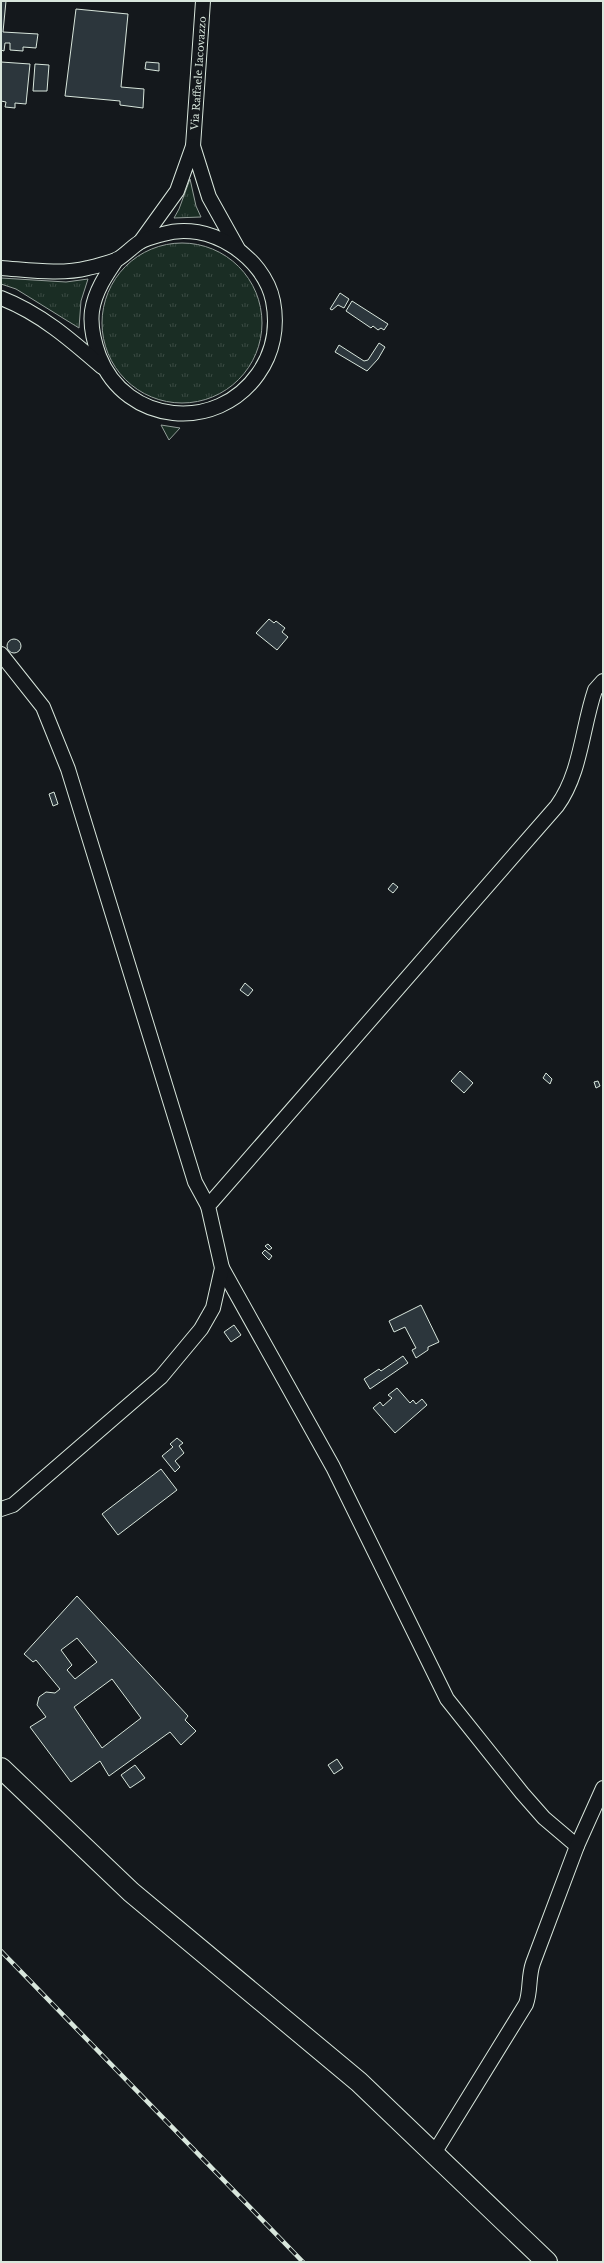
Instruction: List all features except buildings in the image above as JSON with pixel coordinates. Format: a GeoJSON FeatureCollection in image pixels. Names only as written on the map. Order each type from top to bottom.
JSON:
{"type":"FeatureCollection","features":[{"type":"Feature","properties":{"kind":"main road"},"geometry":{"type":"LineString","coordinates":[[1,1768],[112,1875],[359,2082],[433,2155],[547,2262]]}},
{"type":"Feature","properties":{"kind":"street","name":"Via Raffaele Iacovazzo"},"geometry":{"type":"LineString","coordinates":[[193,146],[203,1]]}},
{"type":"Feature","properties":{"kind":"street"},"geometry":{"type":"LineString","coordinates":[[104,369],[93,341],[92,312],[100,283],[117,259],[141,241],[176,191],[193,146]]}},
{"type":"Feature","properties":{"kind":"street"},"geometry":{"type":"LineString","coordinates":[[1,298],[16,304],[59,330],[104,369],[126,394],[148,407],[173,414],[199,413],[224,405],[249,387],[267,362],[275,331],[273,300],[260,271],[238,249],[209,197],[193,146]]}},
{"type":"Feature","properties":{"kind":"street"},"geometry":{"type":"LineString","coordinates":[[141,241],[165,233],[191,231],[216,237],[238,249]]}},
{"type":"Feature","properties":{"kind":"street"},"geometry":{"type":"LineString","coordinates":[[1,268],[54,271],[86,269],[117,259]]}},
{"type":"Feature","properties":{"kind":"street"},"geometry":{"type":"LineString","coordinates":[[1,654],[43,707],[68,769],[195,1182],[208,1206],[222,1268],[333,1467],[447,1699],[522,1794],[544,1818],[577,1846]]}},
{"type":"Feature","properties":{"kind":"street"},"geometry":{"type":"LineString","coordinates":[[208,1206],[557,806],[566,793],[573,773],[595,690],[603,681]]}},
{"type":"Feature","properties":{"kind":"street"},"geometry":{"type":"LineString","coordinates":[[1,1509],[13,1505],[161,1377],[201,1329],[210,1313],[222,1268]]}},
{"type":"Feature","properties":{"kind":"street"},"geometry":{"type":"LineString","coordinates":[[433,2155],[526,2004],[530,1992],[529,1976],[577,1846],[603,1788]]}},
{"type":"Feature","properties":{"kind":"green space"},"geometry":{"type":"Polygon","coordinates":[[[190,179],[196,206],[201,217],[174,218],[179,209],[190,179]]]}},
{"type":"Feature","properties":{"kind":"green space"},"geometry":{"type":"Polygon","coordinates":[[[182,243],[212,249],[232,261],[244,273],[256,293],[262,323],[256,353],[244,373],[232,385],[212,397],[182,403],[152,397],[132,385],[120,373],[108,353],[102,323],[108,293],[120,273],[132,261],[152,249],[182,243]]]}},
{"type":"Feature","properties":{"kind":"green space"},"geometry":{"type":"Polygon","coordinates":[[[1,278],[66,282],[88,279],[81,301],[79,328],[16,289],[1,284],[1,278]]]}},
{"type":"Feature","properties":{"kind":"green space"},"geometry":{"type":"Polygon","coordinates":[[[161,425],[180,428],[169,440],[161,425]]]}},
{"type":"Feature","properties":{"kind":"railway"},"geometry":{"type":"LineString","coordinates":[[1,1951],[303,2262]]}}]}
